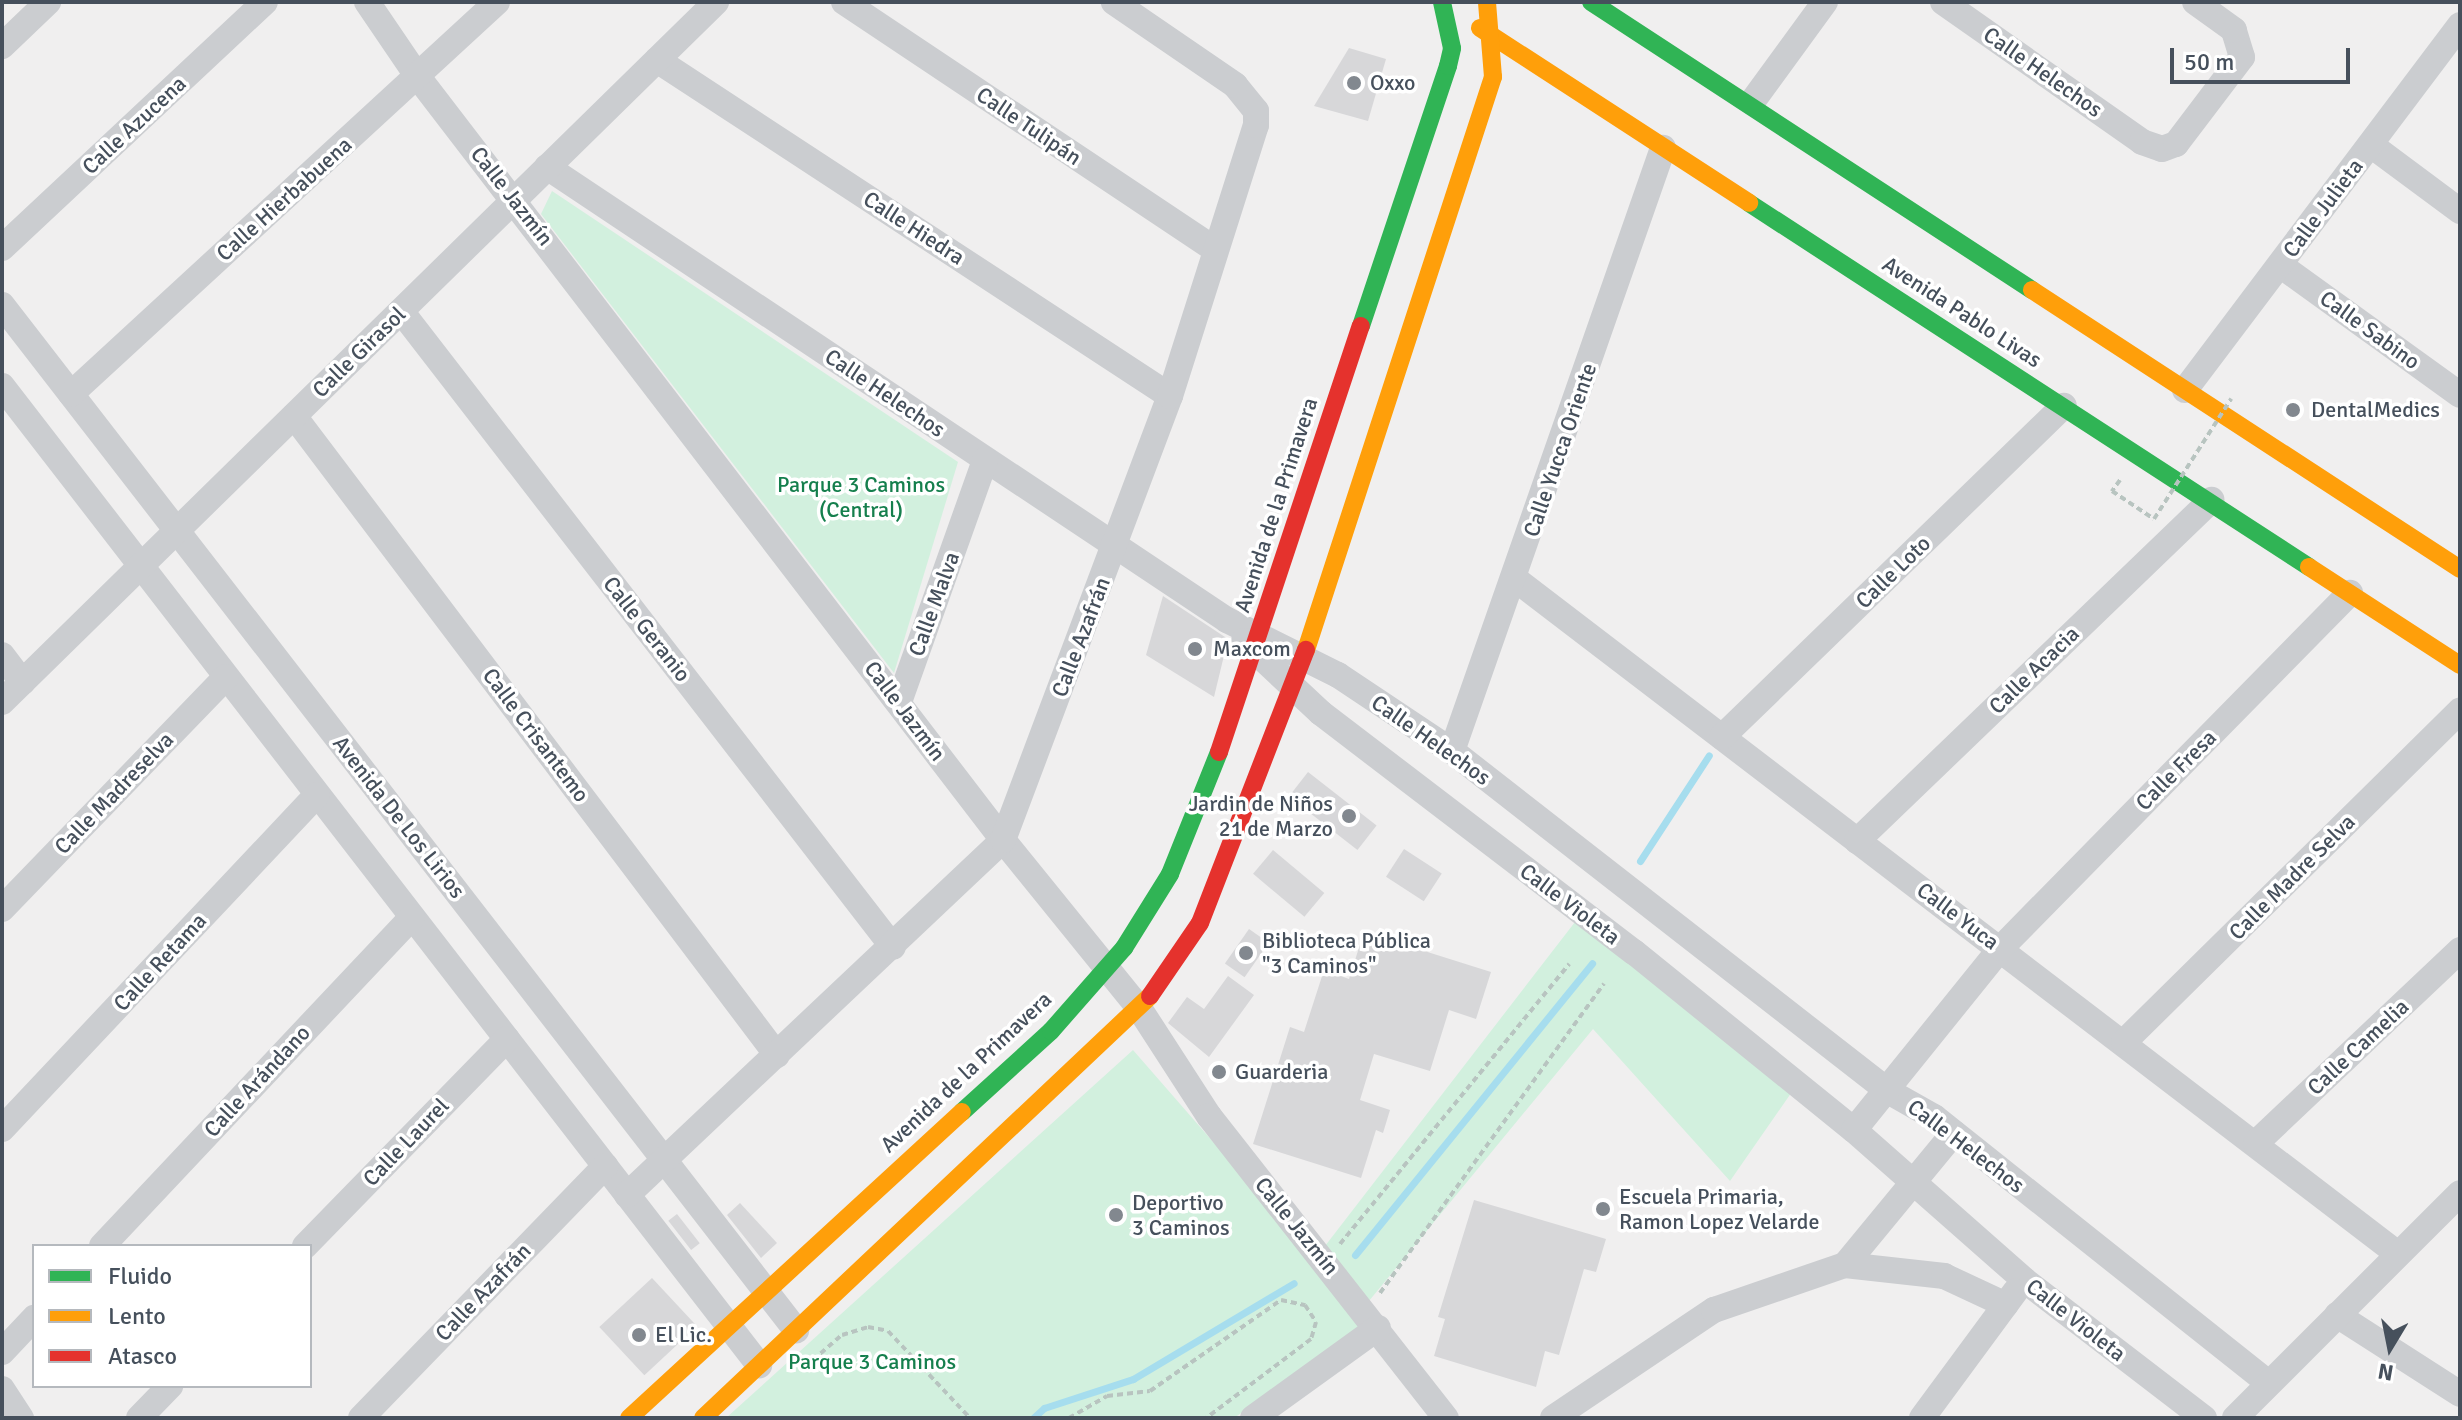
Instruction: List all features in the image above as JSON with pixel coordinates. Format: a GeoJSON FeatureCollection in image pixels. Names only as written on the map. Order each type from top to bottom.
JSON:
{"type":"FeatureCollection","features":[{"type":"Feature","properties":{"kind":"street"},"geometry":{"type":"LineString","coordinates":[[2,46],[48,2]]}},
{"type":"Feature","properties":{"kind":"street","name":"Calle Azucena"},"geometry":{"type":"LineString","coordinates":[[2,248],[265,2]]}},
{"type":"Feature","properties":{"kind":"street","name":"Calle Jazmín"},"geometry":{"type":"LineString","coordinates":[[367,2],[418,77],[516,199],[1003,840],[1139,1008],[1209,1116],[1446,1418]]}},
{"type":"Feature","properties":{"kind":"street","name":"Calle Hierbabuena"},"geometry":{"type":"LineString","coordinates":[[71,394],[497,2]]}},
{"type":"Feature","properties":{"kind":"street","name":"Calle Girasol"},"geometry":{"type":"LineString","coordinates":[[2,702],[716,2]]}},
{"type":"Feature","properties":{"kind":"street","name":"Calle Tulipán"},"geometry":{"type":"LineString","coordinates":[[844,2],[1214,249]]}},
{"type":"Feature","properties":{"kind":"street","name":"Calle Azafrán"},"geometry":{"type":"LineString","coordinates":[[627,1195],[666,1163],[1003,840],[1170,396],[1256,111],[1235,85],[1114,2]]}},
{"type":"Feature","properties":{"kind":"street"},"geometry":{"type":"LineString","coordinates":[[703,1418],[1139,1008],[1178,963],[1218,888],[1293,689],[1493,77],[1494,36],[1487,2]]}},
{"type":"Feature","properties":{"kind":"street"},"geometry":{"type":"LineString","coordinates":[[1591,2],[1752,102],[2460,569]]}},
{"type":"Feature","properties":{"kind":"street"},"geometry":{"type":"LineString","coordinates":[[1752,102],[1825,2]]}},
{"type":"Feature","properties":{"kind":"street","name":"Calle Helechos"},"geometry":{"type":"LineString","coordinates":[[1943,2],[2142,142],[2162,149],[2176,144],[2237,68],[2243,50],[2234,30],[2195,2]]}},
{"type":"Feature","properties":{"kind":"street","name":"Avenida Pablo Livas"},"geometry":{"type":"LineString","coordinates":[[1441,4],[2211,500],[2460,665]]}},
{"type":"Feature","properties":{"kind":"street","name":"Avenida de la Primavera"},"geometry":{"type":"LineString","coordinates":[[629,1418],[764,1289],[1014,1067],[1107,970],[1158,894],[1192,827],[1448,66],[1452,48],[1441,4]]}},
{"type":"Feature","properties":{"kind":"street","name":"Calle Julieta"},"geometry":{"type":"LineString","coordinates":[[2185,390],[2460,25]]}},
{"type":"Feature","properties":{"kind":"street","name":"Calle Hiedra"},"geometry":{"type":"LineString","coordinates":[[657,60],[1170,396]]}},
{"type":"Feature","properties":{"kind":"street"},"geometry":{"type":"LineString","coordinates":[[2371,145],[2460,211]]}},
{"type":"Feature","properties":{"kind":"street","name":"Calle Yucca Oriente"},"geometry":{"type":"LineString","coordinates":[[1452,751],[1515,579],[1663,148]]}},
{"type":"Feature","properties":{"kind":"street","name":"Calle Helechos"},"geometry":{"type":"LineString","coordinates":[[547,167],[985,460],[1117,543],[1256,641],[1303,656],[1452,751],[1888,1091],[1954,1133],[2267,1382]]}},
{"type":"Feature","properties":{"kind":"street","name":"Calle Sabino"},"geometry":{"type":"LineString","coordinates":[[2280,265],[2460,395]]}},
{"type":"Feature","properties":{"kind":"street","name":"Avenida De Los Lirios"},"geometry":{"type":"LineString","coordinates":[[2,305],[796,1330]]}},
{"type":"Feature","properties":{"kind":"street","name":"Calle Geranio"},"geometry":{"type":"LineString","coordinates":[[401,311],[893,947]]}},
{"type":"Feature","properties":{"kind":"street"},"geometry":{"type":"LineString","coordinates":[[2,386],[759,1365]]}},
{"type":"Feature","properties":{"kind":"street","name":"Calle Loto"},"geometry":{"type":"LineString","coordinates":[[1722,737],[2064,406]]}},
{"type":"Feature","properties":{"kind":"street","name":"Calle Crisantemo"},"geometry":{"type":"LineString","coordinates":[[294,416],[777,1055]]}},
{"type":"Feature","properties":{"kind":"street","name":"Calle Malva"},"geometry":{"type":"LineString","coordinates":[[899,702],[985,460]]}},
{"type":"Feature","properties":{"kind":"street","name":"Calle Acacia"},"geometry":{"type":"LineString","coordinates":[[1857,841],[2211,500]]}},
{"type":"Feature","properties":{"kind":"street","name":"Calle Yuca"},"geometry":{"type":"LineString","coordinates":[[1515,579],[2398,1254]]}},
{"type":"Feature","properties":{"kind":"street","name":"Calle Fresa"},"geometry":{"type":"LineString","coordinates":[[1854,1130],[2001,948],[2350,593]]}},
{"type":"Feature","properties":{"kind":"street","name":"Calle Violeta"},"geometry":{"type":"LineString","coordinates":[[1256,641],[1293,689],[1854,1130],[2024,1280],[2204,1418]]}},
{"type":"Feature","properties":{"kind":"street"},"geometry":{"type":"LineString","coordinates":[[2,655],[22,682]]}},
{"type":"Feature","properties":{"kind":"street","name":"Calle Madreselva"},"geometry":{"type":"LineString","coordinates":[[2,909],[226,677]]}},
{"type":"Feature","properties":{"kind":"street","name":"Calle Madre Selva"},"geometry":{"type":"LineString","coordinates":[[2124,1042],[2460,711]]}},
{"type":"Feature","properties":{"kind":"street","name":"Calle Retama"},"geometry":{"type":"LineString","coordinates":[[2,1129],[317,795]]}},
{"type":"Feature","properties":{"kind":"street","name":"Calle Arándano"},"geometry":{"type":"LineString","coordinates":[[104,1244],[412,917]]}},
{"type":"Feature","properties":{"kind":"street","name":"Calle Camelia"},"geometry":{"type":"LineString","coordinates":[[2256,1143],[2460,950]]}},
{"type":"Feature","properties":{"kind":"street","name":"Calle Laurel"},"geometry":{"type":"LineString","coordinates":[[307,1244],[507,1039]]}},
{"type":"Feature","properties":{"kind":"street","name":"Calle Violeta"},"geometry":{"type":"LineString","coordinates":[[1845,1265],[1916,1184],[1954,1133]]}},
{"type":"Feature","properties":{"kind":"street","name":"Calle Azafrán"},"geometry":{"type":"LineString","coordinates":[[361,1418],[605,1166]]}},
{"type":"Feature","properties":{"kind":"street"},"geometry":{"type":"LineString","coordinates":[[2235,1418],[2267,1382],[2460,1193]]}},
{"type":"Feature","properties":{"kind":"street","name":"Calle Violeta"},"geometry":{"type":"LineString","coordinates":[[1553,1418],[1714,1310],[1845,1265],[1944,1276],[2006,1305]]}},
{"type":"Feature","properties":{"kind":"street"},"geometry":{"type":"LineString","coordinates":[[1922,1418],[2024,1280]]}},
{"type":"Feature","properties":{"kind":"street"},"geometry":{"type":"LineString","coordinates":[[2337,1315],[2460,1394]]}},
{"type":"Feature","properties":{"kind":"street"},"geometry":{"type":"LineString","coordinates":[[2,1352],[32,1320]]}},
{"type":"Feature","properties":{"kind":"street"},"geometry":{"type":"LineString","coordinates":[[1253,1418],[1372,1320]]}},
{"type":"Feature","properties":{"kind":"street"},"geometry":{"type":"LineString","coordinates":[[139,1418],[168,1388]]}},
{"type":"Feature","properties":{"kind":"street"},"geometry":{"type":"LineString","coordinates":[[2,1389],[21,1418]]}},
{"type":"Feature","properties":{"kind":"path"},"geometry":{"type":"LineString","coordinates":[[2112,491],[2154,519],[2231,399]]}},
{"type":"Feature","properties":{"kind":"path"},"geometry":{"type":"LineString","coordinates":[[1325,1261],[1569,964]]}},
{"type":"Feature","properties":{"kind":"path"},"geometry":{"type":"LineString","coordinates":[[1372,1320],[1604,983]]}},
{"type":"Feature","properties":{"kind":"path"},"geometry":{"type":"LineString","coordinates":[[1069,1418],[1107,1396],[1150,1391],[1281,1300],[1305,1305],[1316,1322],[1311,1339],[1206,1418]]}},
{"type":"Feature","properties":{"kind":"path"},"geometry":{"type":"LineString","coordinates":[[806,1366],[842,1335],[868,1327],[888,1331],[970,1418]]}},
{"type":"Feature","properties":{"kind":"green space","name":"Parque 3 Caminos (Central)"},"geometry":{"type":"Polygon","coordinates":[[[552,191],[958,462],[894,673],[541,214],[552,191]]]}},
{"type":"Feature","properties":{"kind":"green space","name":"Parque 3 Caminos"},"geometry":{"type":"Polygon","coordinates":[[[1575,922],[1796,1086],[1730,1181],[1593,1029],[1364,1307],[1361,1330],[1234,1418],[726,1418],[1133,1050],[1315,1259],[1575,922]]]}},
{"type":"Feature","properties":{"kind":"building","name":"Oxxo"},"geometry":{"type":"Polygon","coordinates":[[[1349,48],[1386,59],[1368,121],[1314,106],[1349,48]]]}},
{"type":"Feature","properties":{"kind":"building","name":"Maxcom"},"geometry":{"type":"Polygon","coordinates":[[[1163,596],[1228,639],[1214,697],[1146,655],[1163,596]]]}},
{"type":"Feature","properties":{"kind":"building"},"geometry":{"type":"Polygon","coordinates":[[[1308,772],[1377,826],[1357,850],[1289,796],[1308,772]]]}},
{"type":"Feature","properties":{"kind":"building"},"geometry":{"type":"Polygon","coordinates":[[[1404,849],[1442,874],[1424,901],[1386,877],[1404,849]]]}},
{"type":"Feature","properties":{"kind":"building"},"geometry":{"type":"Polygon","coordinates":[[[1273,850],[1324,893],[1304,917],[1253,874],[1273,850]]]}},
{"type":"Feature","properties":{"kind":"building","name":"Biblioteca Pública \"3 Caminos\""},"geometry":{"type":"Polygon","coordinates":[[[1249,929],[1269,943],[1245,977],[1225,963],[1249,929]]]}},
{"type":"Feature","properties":{"kind":"building"},"geometry":{"type":"Polygon","coordinates":[[[1364,932],[1491,972],[1476,1019],[1449,1010],[1430,1071],[1374,1054],[1360,1100],[1390,1110],[1383,1133],[1376,1130],[1361,1178],[1253,1144],[1290,1027],[1304,1032],[1324,970],[1349,979],[1364,932]]]}},
{"type":"Feature","properties":{"kind":"building"},"geometry":{"type":"Polygon","coordinates":[[[1228,976],[1254,995],[1209,1057],[1168,1023],[1187,997],[1204,1009],[1228,976]]]}},
{"type":"Feature","properties":{"kind":"building"},"geometry":{"type":"Polygon","coordinates":[[[1474,1200],[1606,1239],[1596,1272],[1584,1269],[1559,1355],[1545,1351],[1536,1387],[1434,1356],[1445,1319],[1438,1317],[1474,1200]]]}},
{"type":"Feature","properties":{"kind":"building"},"geometry":{"type":"Polygon","coordinates":[[[740,1203],[777,1243],[761,1258],[727,1215],[740,1203]]]}},
{"type":"Feature","properties":{"kind":"building"},"geometry":{"type":"Polygon","coordinates":[[[677,1214],[700,1243],[691,1250],[668,1221],[677,1214]]]}},
{"type":"Feature","properties":{"kind":"building","name":"El Lic."},"geometry":{"type":"Polygon","coordinates":[[[652,1278],[697,1326],[644,1375],[599,1327],[652,1278]]]}},
{"type":"Feature","properties":{"kind":"waterway"},"geometry":{"type":"LineString","coordinates":[[1640,861],[1709,755]]}},
{"type":"Feature","properties":{"kind":"waterway"},"geometry":{"type":"LineString","coordinates":[[1355,1255],[1592,963]]}},
{"type":"Feature","properties":{"kind":"waterway"},"geometry":{"type":"LineString","coordinates":[[1033,1418],[1044,1408],[1133,1379],[1294,1283]]}},
{"type":"Feature","properties":{"kind":"traffic: fast"},"geometry":{"type":"LineString","coordinates":[[1361,326],[1448,66],[1452,48],[1442,2]]}},
{"type":"Feature","properties":{"kind":"traffic: fast"},"geometry":{"type":"LineString","coordinates":[[1591,2],[2032,290]]}},
{"type":"Feature","properties":{"kind":"traffic: fast"},"geometry":{"type":"LineString","coordinates":[[1749,203],[2309,567]]}},
{"type":"Feature","properties":{"kind":"traffic: fast"},"geometry":{"type":"LineString","coordinates":[[962,1112],[1051,1031],[1124,948],[1170,874],[1219,752]]}},
{"type":"Feature","properties":{"kind":"traffic: slow"},"geometry":{"type":"LineString","coordinates":[[1306,650],[1493,77],[1487,2]]}},
{"type":"Feature","properties":{"kind":"traffic: slow"},"geometry":{"type":"LineString","coordinates":[[1480,28],[1749,203]]}},
{"type":"Feature","properties":{"kind":"traffic: slow"},"geometry":{"type":"LineString","coordinates":[[2032,290],[2460,569]]}},
{"type":"Feature","properties":{"kind":"traffic: slow"},"geometry":{"type":"LineString","coordinates":[[2309,567],[2460,665]]}},
{"type":"Feature","properties":{"kind":"traffic: slow"},"geometry":{"type":"LineString","coordinates":[[703,1418],[1150,996]]}},
{"type":"Feature","properties":{"kind":"traffic: slow"},"geometry":{"type":"LineString","coordinates":[[629,1418],[962,1112]]}},
{"type":"Feature","properties":{"kind":"traffic: jam"},"geometry":{"type":"LineString","coordinates":[[1219,752],[1361,326]]}},
{"type":"Feature","properties":{"kind":"traffic: jam"},"geometry":{"type":"LineString","coordinates":[[1150,996],[1200,923],[1306,650]]}},
{"type":"Feature","properties":{"kind":"place","name":"Oxxo"},"geometry":{"type":"Point","coordinates":[1354,83]}},
{"type":"Feature","properties":{"kind":"place","name":"DentalMedics"},"geometry":{"type":"Point","coordinates":[2293,410]}},
{"type":"Feature","properties":{"kind":"place","name":"Maxcom"},"geometry":{"type":"Point","coordinates":[1195,649]}},
{"type":"Feature","properties":{"kind":"place","name":"Jardin de Niños 21 de Marzo"},"geometry":{"type":"Point","coordinates":[1349,816]}},
{"type":"Feature","properties":{"kind":"place","name":"Biblioteca Pública \"3 Caminos\""},"geometry":{"type":"Point","coordinates":[1246,953]}},
{"type":"Feature","properties":{"kind":"place","name":"Guarderia"},"geometry":{"type":"Point","coordinates":[1219,1072]}},
{"type":"Feature","properties":{"kind":"place","name":"Escuela Primaria, Ramon Lopez Velarde"},"geometry":{"type":"Point","coordinates":[1603,1209]}},
{"type":"Feature","properties":{"kind":"place","name":"Deportivo 3 Caminos"},"geometry":{"type":"Point","coordinates":[1116,1215]}},
{"type":"Feature","properties":{"kind":"place","name":"El Lic."},"geometry":{"type":"Point","coordinates":[639,1335]}}]}
